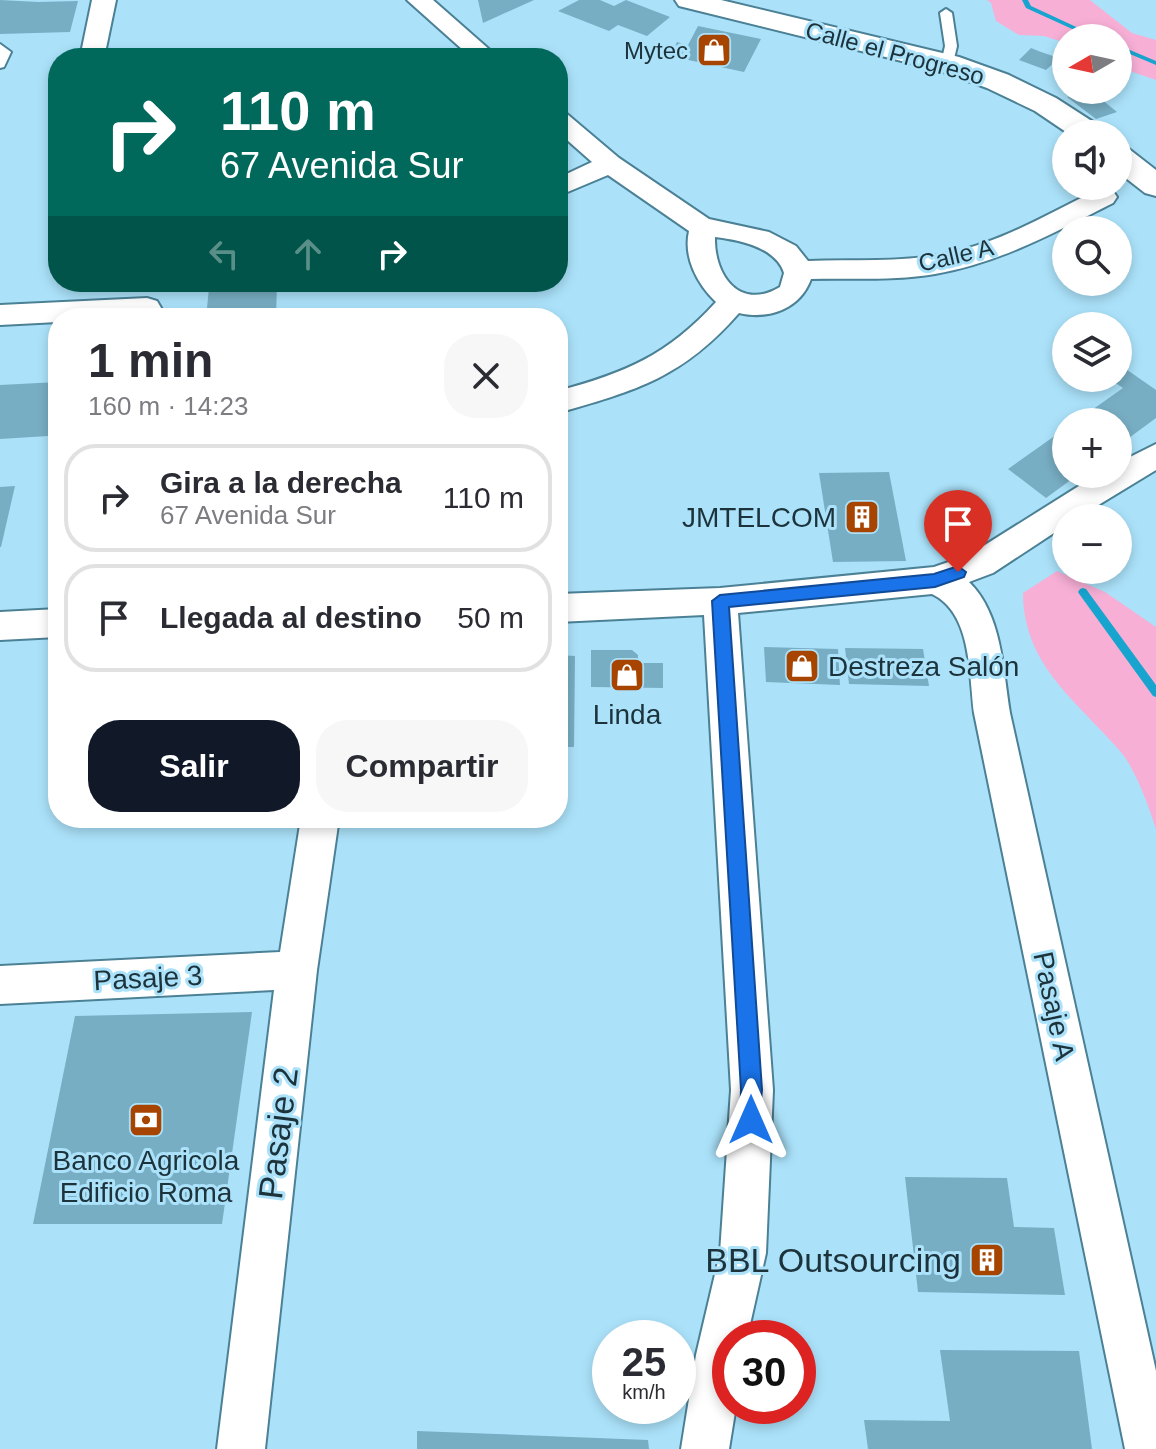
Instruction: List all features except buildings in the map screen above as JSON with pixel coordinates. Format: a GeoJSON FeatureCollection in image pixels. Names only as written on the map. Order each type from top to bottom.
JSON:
{"type":"FeatureCollection","features":[{"type":"Feature","properties":{"kind":"street"},"geometry":{"type":"LineString","coordinates":[[94,48],[104,0]]}},
{"type":"Feature","properties":{"kind":"street"},"geometry":{"type":"LineString","coordinates":[[419,0],[475,48]]}},
{"type":"Feature","properties":{"kind":"street","name":"Calle el Progreso"},"geometry":{"type":"LineString","coordinates":[[689,0],[986,66],[1030,85],[1084,120]]}},
{"type":"Feature","properties":{"kind":"street","name":"Calle el Progreso"},"geometry":{"type":"LineString","coordinates":[[717,0],[948,59],[1021,92],[1067,120]]}},
{"type":"Feature","properties":{"kind":"street"},"geometry":{"type":"LineString","coordinates":[[568,128],[610,164],[703,228],[734,229],[754,235],[786,255],[797,270],[792,292],[784,298],[754,304],[732,302],[719,291],[710,277],[702,252],[703,228]]}},
{"type":"Feature","properties":{"kind":"street"},"geometry":{"type":"LineString","coordinates":[[1132,155],[1156,173]]}},
{"type":"Feature","properties":{"kind":"street"},"geometry":{"type":"LineString","coordinates":[[568,183],[610,164]]}},
{"type":"Feature","properties":{"kind":"street"},"geometry":{"type":"LineString","coordinates":[[1132,167],[1156,186]]}},
{"type":"Feature","properties":{"kind":"street","name":"Calle A"},"geometry":{"type":"LineString","coordinates":[[797,270],[890,268],[950,262],[1030,234],[1098,200]]}},
{"type":"Feature","properties":{"kind":"street"},"geometry":{"type":"LineString","coordinates":[[568,399],[628,382],[661,368],[703,335],[732,302]]}},
{"type":"Feature","properties":{"kind":"street"},"geometry":{"type":"LineString","coordinates":[[0,315],[48,313]]}},
{"type":"Feature","properties":{"kind":"street"},"geometry":{"type":"LineString","coordinates":[[568,608],[720,601],[935,580],[981,564],[1096,490],[1156,456]]}},
{"type":"Feature","properties":{"kind":"street","name":"Pasaje A"},"geometry":{"type":"LineString","coordinates":[[935,580],[959,592],[970,607],[982,647],[992,713],[1149,1449]]}},
{"type":"Feature","properties":{"kind":"street"},"geometry":{"type":"LineString","coordinates":[[705,1449],[720,1355],[743,1253],[752,1090],[720,601]]}},
{"type":"Feature","properties":{"kind":"street"},"geometry":{"type":"LineString","coordinates":[[0,626],[48,624]]}},
{"type":"Feature","properties":{"kind":"street","name":"Pasaje 2"},"geometry":{"type":"LineString","coordinates":[[241,1449],[297,970],[318,828]]}},
{"type":"Feature","properties":{"kind":"street","name":"Pasaje 3"},"geometry":{"type":"LineString","coordinates":[[0,985],[297,970]]}},
{"type":"Feature","properties":{"kind":"lane"},"geometry":{"type":"LineString","coordinates":[[946,13],[950,27],[948,59]]}},
{"type":"Feature","properties":{"kind":"lane"},"geometry":{"type":"LineString","coordinates":[[0,48],[5,52],[0,64]]}},
{"type":"Feature","properties":{"kind":"shaded area"},"geometry":{"type":"Polygon","coordinates":[[[987,0],[1090,0],[1121,24],[1052,24],[1052,39],[1019,35],[996,21],[991,3],[987,0]]]}},
{"type":"Feature","properties":{"kind":"shaded area"},"geometry":{"type":"Polygon","coordinates":[[[1132,33],[1156,40],[1156,80],[1132,72],[1132,33]]]}},
{"type":"Feature","properties":{"kind":"shaded area"},"geometry":{"type":"Polygon","coordinates":[[[1052,574],[1052,584],[1087,584],[1105,592],[1156,627],[1156,829],[1141,788],[1125,758],[1070,698],[1042,661],[1025,618],[1023,593],[1052,574]]]}},
{"type":"Feature","properties":{"kind":"waterway"},"geometry":{"type":"LineString","coordinates":[[1025,0],[1028,7],[1066,24]]}},
{"type":"Feature","properties":{"kind":"waterway"},"geometry":{"type":"LineString","coordinates":[[1132,53],[1156,63]]}},
{"type":"Feature","properties":{"kind":"waterway"},"geometry":{"type":"LineString","coordinates":[[1083,592],[1156,693]]}},
{"type":"Feature","properties":{"kind":"place","name":"Mytec"},"geometry":{"type":"Point","coordinates":[714,50]}},
{"type":"Feature","properties":{"kind":"place","name":"JMTELCOM"},"geometry":{"type":"Point","coordinates":[862,517]}},
{"type":"Feature","properties":{"kind":"place","name":"Destreza Salón"},"geometry":{"type":"Point","coordinates":[802,666]}},
{"type":"Feature","properties":{"kind":"place","name":"Linda"},"geometry":{"type":"Point","coordinates":[627,675]}},
{"type":"Feature","properties":{"kind":"place","name":"Banco Agricola Edificio Roma"},"geometry":{"type":"Point","coordinates":[146,1120]}},
{"type":"Feature","properties":{"kind":"place","name":"BBL Outsourcing"},"geometry":{"type":"Point","coordinates":[987,1260]}},
{"type":"Feature","properties":{"kind":"route"},"geometry":{"type":"LineString","coordinates":[[751,1120],[752,1090],[720,601],[935,580],[958,572]]}}]}
